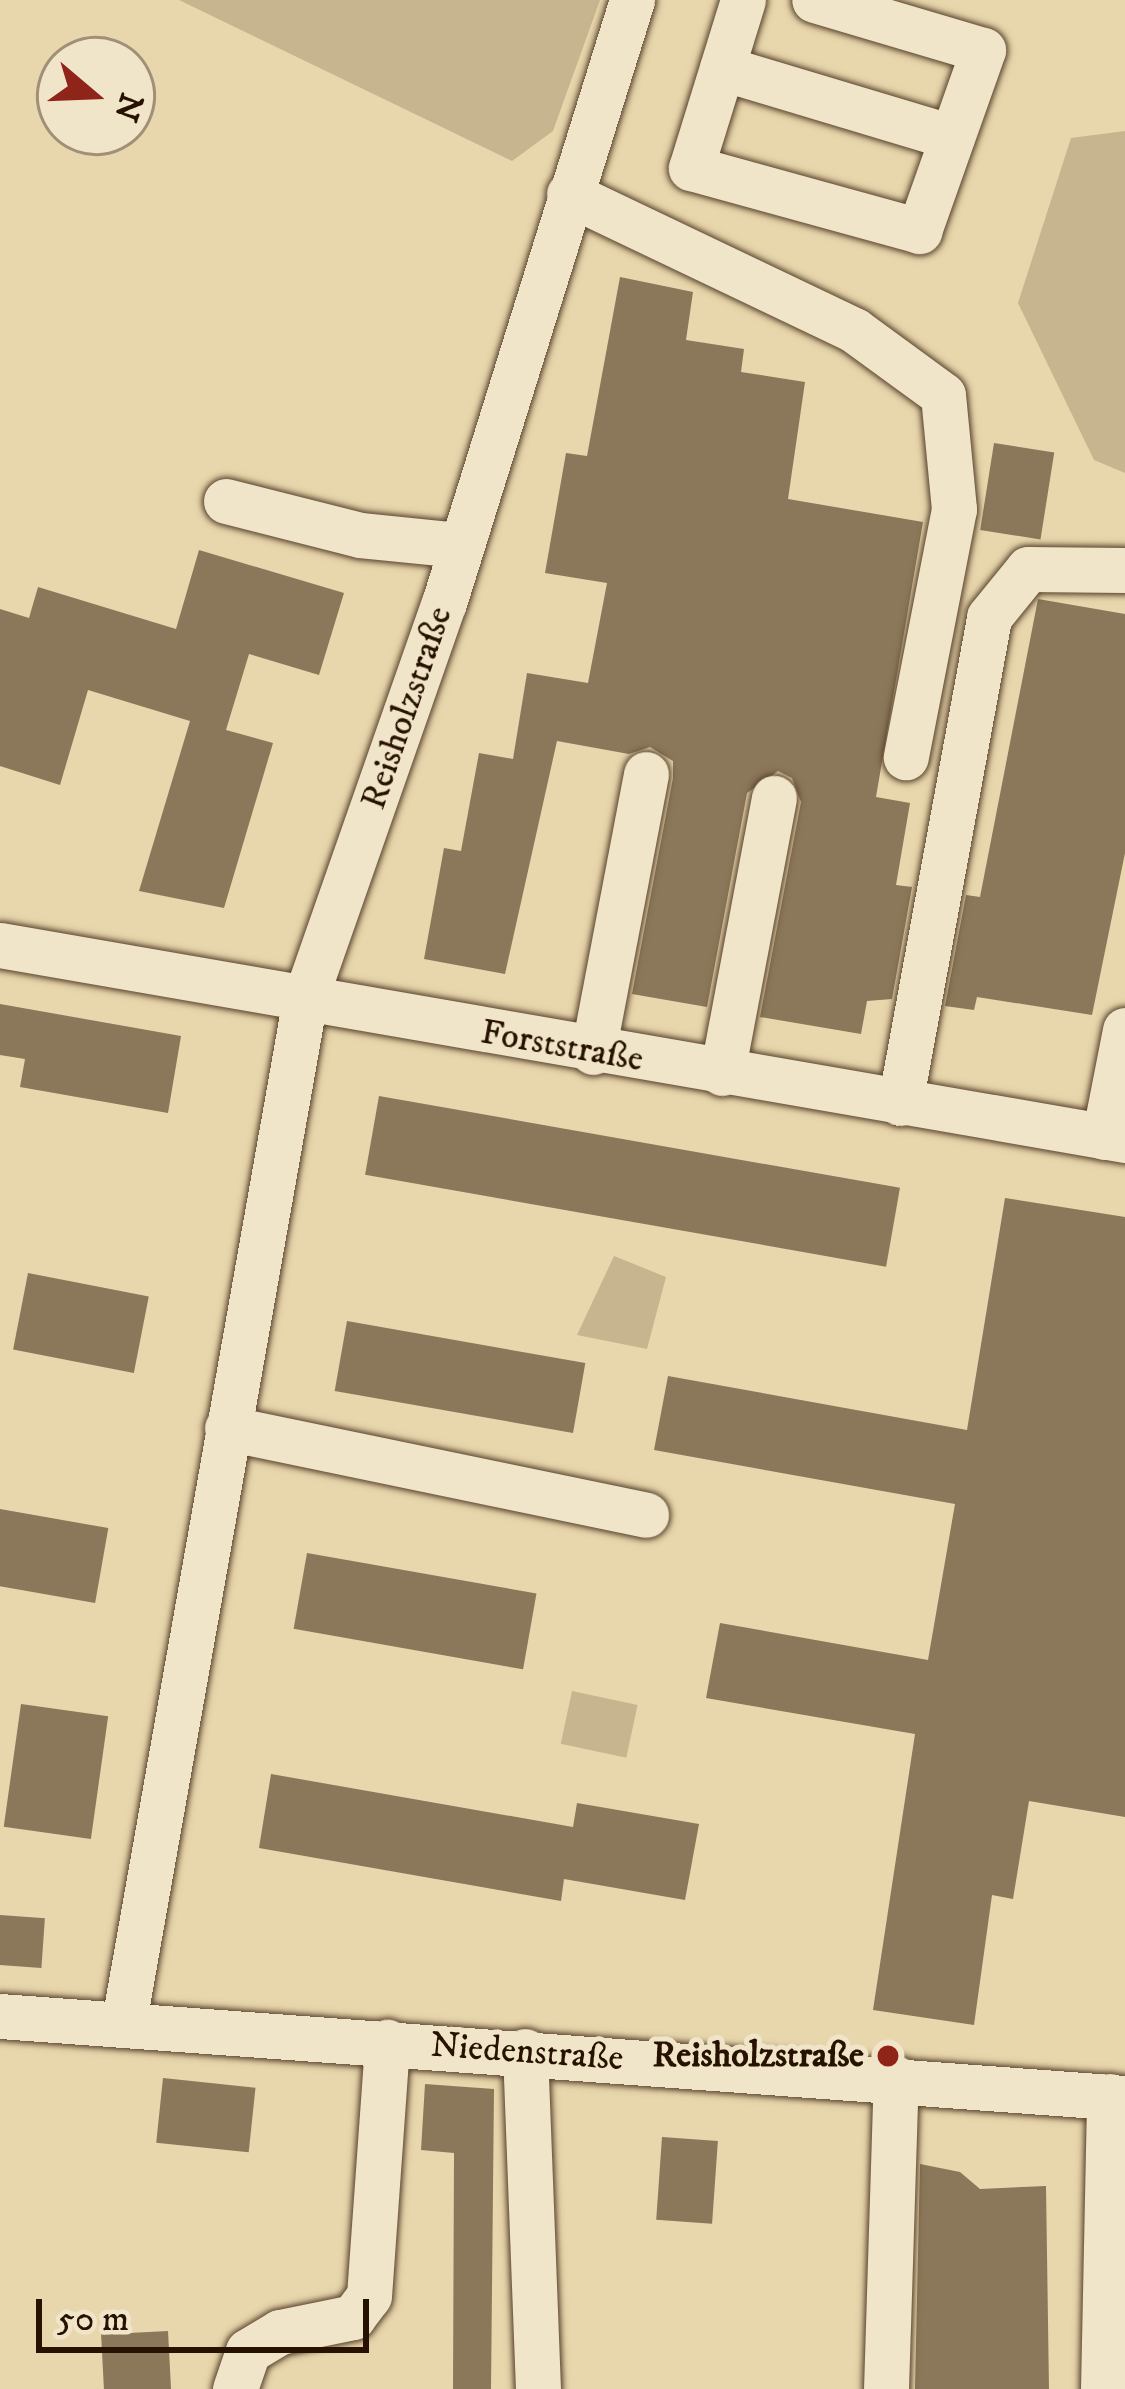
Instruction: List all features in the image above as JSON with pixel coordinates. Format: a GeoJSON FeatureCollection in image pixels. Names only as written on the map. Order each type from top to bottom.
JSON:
{"type":"FeatureCollection","features":[{"type":"Feature","properties":{"kind":"street","name":"Reisholzstraße"},"geometry":{"type":"LineString","coordinates":[[124,2021],[305,999],[461,545],[632,0]]}},
{"type":"Feature","properties":{"kind":"street"},"geometry":{"type":"LineString","coordinates":[[648,232],[691,168],[743,0]]}},
{"type":"Feature","properties":{"kind":"street"},"geometry":{"type":"LineString","coordinates":[[691,168],[919,231],[982,50],[814,0]]}},
{"type":"Feature","properties":{"kind":"street"},"geometry":{"type":"LineString","coordinates":[[722,68],[952,137]]}},
{"type":"Feature","properties":{"kind":"street"},"geometry":{"type":"LineString","coordinates":[[569,194],[854,330],[944,394],[954,509],[906,757]]}},
{"type":"Feature","properties":{"kind":"street"},"geometry":{"type":"LineString","coordinates":[[226,501],[360,535],[461,545]]}},
{"type":"Feature","properties":{"kind":"street"},"geometry":{"type":"LineString","coordinates":[[900,1103],[989,616],[1028,569],[1125,569]]}},
{"type":"Feature","properties":{"kind":"street"},"geometry":{"type":"LineString","coordinates":[[593,1052],[646,774]]}},
{"type":"Feature","properties":{"kind":"street"},"geometry":{"type":"LineString","coordinates":[[722,1073],[774,798]]}},
{"type":"Feature","properties":{"kind":"street","name":"Forststraße"},"geometry":{"type":"LineString","coordinates":[[0,945],[593,1052],[1115,1139]]}},
{"type":"Feature","properties":{"kind":"street"},"geometry":{"type":"LineString","coordinates":[[1115,1139],[1125,1030]]}},
{"type":"Feature","properties":{"kind":"street"},"geometry":{"type":"LineString","coordinates":[[227,1428],[646,1515]]}},
{"type":"Feature","properties":{"kind":"street","name":"Niedenstraße"},"geometry":{"type":"LineString","coordinates":[[0,2016],[124,2021],[1117,2097]]}},
{"type":"Feature","properties":{"kind":"street"},"geometry":{"type":"LineString","coordinates":[[235,2389],[248,2351],[280,2332],[353,2317],[369,2296],[387,2042]]}},
{"type":"Feature","properties":{"kind":"street"},"geometry":{"type":"LineString","coordinates":[[525,2051],[538,2389]]}},
{"type":"Feature","properties":{"kind":"street"},"geometry":{"type":"LineString","coordinates":[[886,2389],[896,2078]]}},
{"type":"Feature","properties":{"kind":"street"},"geometry":{"type":"LineString","coordinates":[[1103,2389],[1117,2097]]}},
{"type":"Feature","properties":{"kind":"shaded area"},"geometry":{"type":"Polygon","coordinates":[[[179,0],[600,0],[553,131],[512,161],[179,0]]]}},
{"type":"Feature","properties":{"kind":"shaded area"},"geometry":{"type":"Polygon","coordinates":[[[1125,131],[1125,473],[1094,460],[1018,303],[1071,138],[1125,131]]]}},
{"type":"Feature","properties":{"kind":"shaded area"},"geometry":{"type":"Polygon","coordinates":[[[614,1256],[666,1277],[647,1349],[577,1335],[614,1256]]]}},
{"type":"Feature","properties":{"kind":"shaded area"},"geometry":{"type":"Polygon","coordinates":[[[572,1691],[638,1705],[626,1758],[561,1744],[572,1691]]]}},
{"type":"Feature","properties":{"kind":"building"},"geometry":{"type":"Polygon","coordinates":[[[620,277],[693,292],[686,340],[744,349],[741,372],[805,382],[788,499],[923,522],[876,797],[910,803],[896,885],[912,887],[892,999],[867,1001],[861,1034],[760,1017],[801,802],[792,778],[778,771],[747,793],[707,1007],[632,994],[673,778],[673,761],[650,747],[629,754],[557,741],[505,974],[424,959],[444,848],[461,851],[479,753],[513,759],[527,673],[588,683],[607,583],[545,573],[566,453],[587,456],[620,277]]]}},
{"type":"Feature","properties":{"kind":"building"},"geometry":{"type":"Polygon","coordinates":[[[994,443],[1054,453],[1040,539],[980,530],[994,443]]]}},
{"type":"Feature","properties":{"kind":"building"},"geometry":{"type":"Polygon","coordinates":[[[199,550],[344,593],[319,675],[249,654],[226,730],[273,743],[224,908],[139,891],[190,721],[88,690],[60,785],[0,766],[0,609],[29,618],[38,587],[176,629],[199,550]]]}},
{"type":"Feature","properties":{"kind":"building"},"geometry":{"type":"Polygon","coordinates":[[[1038,599],[1125,614],[1125,853],[1092,1015],[977,997],[974,1010],[945,1006],[966,895],[980,897],[1038,599]]]}},
{"type":"Feature","properties":{"kind":"building"},"geometry":{"type":"Polygon","coordinates":[[[0,1004],[181,1036],[168,1113],[20,1087],[25,1059],[0,1055],[0,1004]]]}},
{"type":"Feature","properties":{"kind":"building"},"geometry":{"type":"Polygon","coordinates":[[[379,1096],[900,1188],[886,1267],[365,1175],[379,1096]]]}},
{"type":"Feature","properties":{"kind":"building"},"geometry":{"type":"Polygon","coordinates":[[[1005,1198],[1125,1217],[1125,1817],[1029,1801],[1013,1899],[992,1895],[974,2025],[873,2010],[915,1734],[706,1698],[720,1623],[928,1660],[955,1504],[654,1450],[668,1376],[967,1430],[1005,1198]]]}},
{"type":"Feature","properties":{"kind":"building"},"geometry":{"type":"Polygon","coordinates":[[[28,1273],[149,1296],[134,1373],[13,1350],[28,1273]]]}},
{"type":"Feature","properties":{"kind":"building"},"geometry":{"type":"Polygon","coordinates":[[[347,1321],[585,1363],[573,1433],[335,1391],[347,1321]]]}},
{"type":"Feature","properties":{"kind":"building"},"geometry":{"type":"Polygon","coordinates":[[[0,1509],[108,1528],[95,1603],[0,1586],[0,1509]]]}},
{"type":"Feature","properties":{"kind":"building"},"geometry":{"type":"Polygon","coordinates":[[[307,1553],[536,1593],[523,1669],[294,1629],[307,1553]]]}},
{"type":"Feature","properties":{"kind":"building"},"geometry":{"type":"Polygon","coordinates":[[[21,1704],[108,1716],[91,1839],[4,1827],[21,1704]]]}},
{"type":"Feature","properties":{"kind":"building"},"geometry":{"type":"Polygon","coordinates":[[[271,1774],[573,1827],[577,1803],[699,1824],[685,1900],[564,1879],[561,1901],[259,1848],[271,1774]]]}},
{"type":"Feature","properties":{"kind":"building"},"geometry":{"type":"Polygon","coordinates":[[[0,1915],[45,1918],[41,1968],[0,1965],[0,1915]]]}},
{"type":"Feature","properties":{"kind":"building"},"geometry":{"type":"Polygon","coordinates":[[[163,2078],[255,2088],[249,2152],[156,2143],[163,2078]]]}},
{"type":"Feature","properties":{"kind":"building"},"geometry":{"type":"Polygon","coordinates":[[[425,2084],[494,2089],[491,2389],[453,2389],[454,2153],[421,2150],[425,2084]]]}},
{"type":"Feature","properties":{"kind":"building"},"geometry":{"type":"Polygon","coordinates":[[[662,2137],[718,2141],[712,2224],[656,2220],[662,2137]]]}},
{"type":"Feature","properties":{"kind":"building"},"geometry":{"type":"Polygon","coordinates":[[[920,2164],[960,2172],[980,2189],[1046,2186],[1049,2389],[915,2389],[920,2164]]]}},
{"type":"Feature","properties":{"kind":"building"},"geometry":{"type":"Polygon","coordinates":[[[168,2331],[171,2389],[104,2389],[101,2335],[168,2331]]]}},
{"type":"Feature","properties":{"kind":"place","name":"Reisholzstraße"},"geometry":{"type":"Point","coordinates":[888,2056]}}]}
